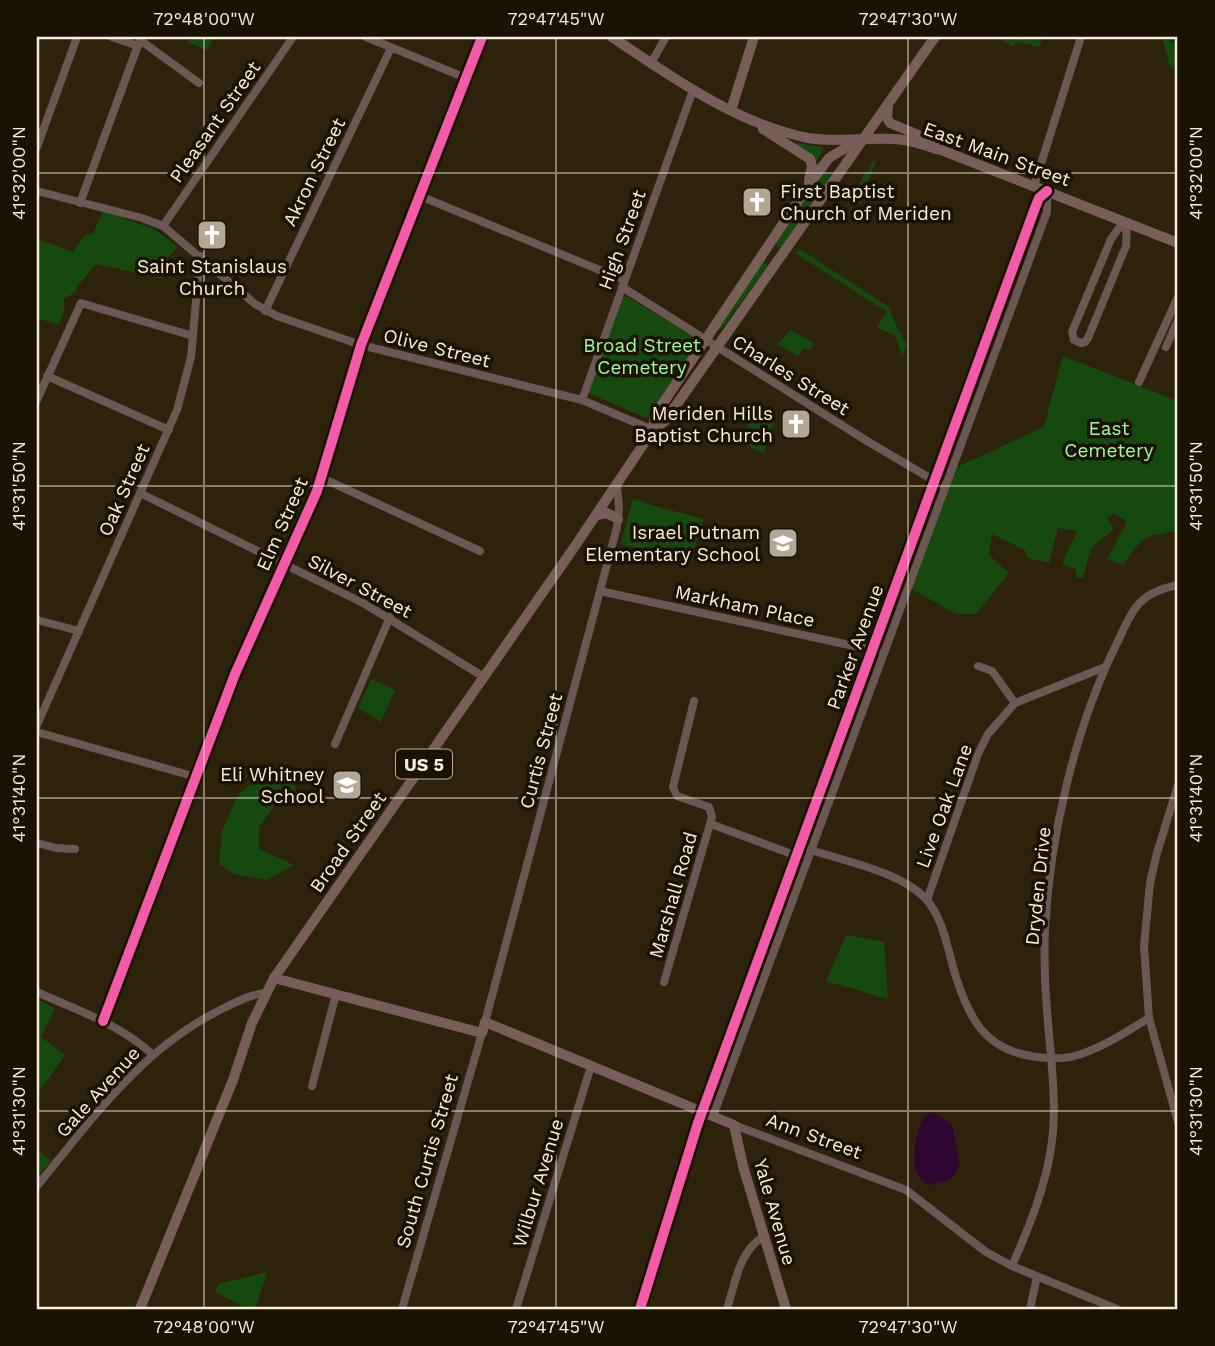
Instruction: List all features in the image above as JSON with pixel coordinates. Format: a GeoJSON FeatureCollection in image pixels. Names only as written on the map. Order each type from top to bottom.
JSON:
{"type":"FeatureCollection","features":[{"type":"Feature","properties":{"kind":"main road","name":"East Main Street"},"geometry":{"type":"LineString","coordinates":[[612,37],[693,90],[747,118],[776,129],[827,141],[903,139],[941,150],[1178,243]]}},
{"type":"Feature","properties":{"kind":"main road"},"geometry":{"type":"LineString","coordinates":[[731,110],[754,37]]}},
{"type":"Feature","properties":{"kind":"main road","name":"Broad Street"},"geometry":{"type":"LineString","coordinates":[[140,1309],[233,1080],[252,1023],[274,978],[597,515],[653,430],[665,421],[935,37]]}},
{"type":"Feature","properties":{"kind":"main road"},"geometry":{"type":"LineString","coordinates":[[889,102],[887,118],[891,123],[936,143],[941,150]]}},
{"type":"Feature","properties":{"kind":"main road"},"geometry":{"type":"LineString","coordinates":[[747,118],[810,159],[812,166],[808,187]]}},
{"type":"Feature","properties":{"kind":"main road","name":"Broad Street"},"geometry":{"type":"LineString","coordinates":[[653,430],[655,415],[808,187],[835,152],[862,140]]}},
{"type":"Feature","properties":{"kind":"main road"},"geometry":{"type":"LineString","coordinates":[[765,250],[779,260]]}},
{"type":"Feature","properties":{"kind":"main road"},"geometry":{"type":"LineString","coordinates":[[597,515],[607,513],[618,519]]}},
{"type":"Feature","properties":{"kind":"main road","name":"Ann Street"},"geometry":{"type":"LineString","coordinates":[[274,978],[483,1028],[591,1066],[734,1125]]}},
{"type":"Feature","properties":{"kind":"main road","name":"Yale Avenue"},"geometry":{"type":"LineString","coordinates":[[734,1125],[763,1237],[786,1309]]}},
{"type":"Feature","properties":{"kind":"street"},"geometry":{"type":"LineString","coordinates":[[37,148],[77,37]]}},
{"type":"Feature","properties":{"kind":"street"},"geometry":{"type":"LineString","coordinates":[[112,37],[140,41],[199,83]]}},
{"type":"Feature","properties":{"kind":"street","name":"Pleasant Street"},"geometry":{"type":"LineString","coordinates":[[163,226],[293,37]]}},
{"type":"Feature","properties":{"kind":"street"},"geometry":{"type":"LineString","coordinates":[[366,37],[466,78]]}},
{"type":"Feature","properties":{"kind":"street","name":"Elm Street"},"geometry":{"type":"LineString","coordinates":[[103,1021],[239,665],[322,478],[361,345],[482,37]]}},
{"type":"Feature","properties":{"kind":"street"},"geometry":{"type":"LineString","coordinates":[[651,62],[666,37]]}},
{"type":"Feature","properties":{"kind":"street"},"geometry":{"type":"LineString","coordinates":[[1034,186],[1081,37]]}},
{"type":"Feature","properties":{"kind":"street"},"geometry":{"type":"LineString","coordinates":[[80,203],[140,41]]}},
{"type":"Feature","properties":{"kind":"street","name":"Akron Street"},"geometry":{"type":"LineString","coordinates":[[265,311],[391,48]]}},
{"type":"Feature","properties":{"kind":"street","name":"High Street"},"geometry":{"type":"LineString","coordinates":[[582,400],[693,90]]}},
{"type":"Feature","properties":{"kind":"street","name":"Olive Street"},"geometry":{"type":"LineString","coordinates":[[37,191],[163,226],[265,311],[361,345],[582,400],[653,430]]}},
{"type":"Feature","properties":{"kind":"street","name":"Parker Avenue"},"geometry":{"type":"LineString","coordinates":[[708,1114],[737,1018],[768,933],[1035,208],[1039,198],[1047,191]]}},
{"type":"Feature","properties":{"kind":"street","name":"Parker Avenue"},"geometry":{"type":"LineString","coordinates":[[708,1114],[748,1023],[918,562],[1046,212],[1047,191]]}},
{"type":"Feature","properties":{"kind":"street","name":"Charles Street"},"geometry":{"type":"LineString","coordinates":[[420,196],[623,283],[705,339],[945,487]]}},
{"type":"Feature","properties":{"kind":"street"},"geometry":{"type":"LineString","coordinates":[[1127,222],[1126,246],[1106,296],[1088,338],[1085,342],[1078,342],[1072,337],[1072,332],[1111,239],[1127,222]]}},
{"type":"Feature","properties":{"kind":"street","name":"Oak Street"},"geometry":{"type":"LineString","coordinates":[[37,725],[169,430],[187,375],[200,256]]}},
{"type":"Feature","properties":{"kind":"street"},"geometry":{"type":"LineString","coordinates":[[1090,289],[1106,296]]}},
{"type":"Feature","properties":{"kind":"street"},"geometry":{"type":"LineString","coordinates":[[1139,382],[1178,297]]}},
{"type":"Feature","properties":{"kind":"street"},"geometry":{"type":"LineString","coordinates":[[37,400],[80,303],[193,337]]}},
{"type":"Feature","properties":{"kind":"street"},"geometry":{"type":"LineString","coordinates":[[1166,324],[1177,323],[1166,347]]}},
{"type":"Feature","properties":{"kind":"street"},"geometry":{"type":"LineString","coordinates":[[974,373],[985,377]]}},
{"type":"Feature","properties":{"kind":"street"},"geometry":{"type":"LineString","coordinates":[[47,376],[169,430]]}},
{"type":"Feature","properties":{"kind":"street"},"geometry":{"type":"LineString","coordinates":[[322,478],[480,551]]}},
{"type":"Feature","properties":{"kind":"street","name":"Curtis Street"},"geometry":{"type":"LineString","coordinates":[[483,1028],[618,519],[617,486]]}},
{"type":"Feature","properties":{"kind":"street","name":"Silver Street"},"geometry":{"type":"LineString","coordinates":[[140,493],[390,617],[484,677]]}},
{"type":"Feature","properties":{"kind":"street"},"geometry":{"type":"LineString","coordinates":[[906,558],[918,562]]}},
{"type":"Feature","properties":{"kind":"street","name":"Dryden Drive"},"geometry":{"type":"LineString","coordinates":[[1012,1266],[1036,1203],[1051,1150],[1055,1109],[1045,930],[1055,844],[1071,769],[1105,667],[1138,604],[1153,592],[1178,585]]}},
{"type":"Feature","properties":{"kind":"street","name":"Markham Place"},"geometry":{"type":"LineString","coordinates":[[600,591],[884,653]]}},
{"type":"Feature","properties":{"kind":"street"},"geometry":{"type":"LineString","coordinates":[[335,744],[390,617]]}},
{"type":"Feature","properties":{"kind":"street"},"geometry":{"type":"LineString","coordinates":[[37,620],[79,631]]}},
{"type":"Feature","properties":{"kind":"street"},"geometry":{"type":"LineString","coordinates":[[978,666],[992,671],[1015,703]]}},
{"type":"Feature","properties":{"kind":"street","name":"Live Oak Lane"},"geometry":{"type":"LineString","coordinates":[[928,900],[978,754],[988,734],[1015,703],[1105,667]]}},
{"type":"Feature","properties":{"kind":"street"},"geometry":{"type":"LineString","coordinates":[[694,701],[673,787],[677,796],[709,807],[711,824]]}},
{"type":"Feature","properties":{"kind":"street"},"geometry":{"type":"LineString","coordinates":[[37,732],[196,777]]}},
{"type":"Feature","properties":{"kind":"street"},"geometry":{"type":"LineString","coordinates":[[837,747],[848,751]]}},
{"type":"Feature","properties":{"kind":"street"},"geometry":{"type":"LineString","coordinates":[[1178,785],[1150,883],[1144,946],[1149,1018],[1178,1122]]}},
{"type":"Feature","properties":{"kind":"street","name":"Marshall Road"},"geometry":{"type":"LineString","coordinates":[[664,982],[711,824],[797,856]]}},
{"type":"Feature","properties":{"kind":"street"},"geometry":{"type":"LineString","coordinates":[[37,843],[75,849]]}},
{"type":"Feature","properties":{"kind":"street"},"geometry":{"type":"LineString","coordinates":[[800,846],[898,879],[915,888],[928,900],[938,919],[959,988],[977,1026],[993,1042],[1012,1053],[1051,1059],[1077,1055],[1106,1044],[1149,1018]]}},
{"type":"Feature","properties":{"kind":"street"},"geometry":{"type":"LineString","coordinates":[[768,933],[780,937]]}},
{"type":"Feature","properties":{"kind":"street"},"geometry":{"type":"LineString","coordinates":[[37,992],[103,1021],[144,1046],[152,1054]]}},
{"type":"Feature","properties":{"kind":"street","name":"Gale Avenue"},"geometry":{"type":"LineString","coordinates":[[37,1186],[132,1072],[152,1054],[208,1016],[247,997],[266,993]]}},
{"type":"Feature","properties":{"kind":"street"},"geometry":{"type":"LineString","coordinates":[[312,1086],[337,994]]}},
{"type":"Feature","properties":{"kind":"street"},"geometry":{"type":"LineString","coordinates":[[737,1018],[748,1023]]}},
{"type":"Feature","properties":{"kind":"street","name":"South Curtis Street"},"geometry":{"type":"LineString","coordinates":[[402,1309],[483,1028]]}},
{"type":"Feature","properties":{"kind":"street","name":"Wilbur Avenue"},"geometry":{"type":"LineString","coordinates":[[516,1309],[591,1066]]}},
{"type":"Feature","properties":{"kind":"street"},"geometry":{"type":"LineString","coordinates":[[640,1309],[708,1114]]}},
{"type":"Feature","properties":{"kind":"street","name":"Ann Street"},"geometry":{"type":"LineString","coordinates":[[734,1125],[906,1190],[986,1252],[1037,1277],[1117,1309]]}},
{"type":"Feature","properties":{"kind":"street"},"geometry":{"type":"LineString","coordinates":[[727,1309],[745,1253],[751,1244],[763,1237]]}},
{"type":"Feature","properties":{"kind":"street"},"geometry":{"type":"LineString","coordinates":[[1030,1309],[1037,1277]]}},
{"type":"Feature","properties":{"kind":"green space"},"geometry":{"type":"Polygon","coordinates":[[[189,37],[214,37],[207,50],[188,42],[189,37]]]}},
{"type":"Feature","properties":{"kind":"green space"},"geometry":{"type":"Polygon","coordinates":[[[1003,37],[1042,37],[1040,47],[1016,42],[1014,47],[1003,41],[1003,37]]]}},
{"type":"Feature","properties":{"kind":"green space"},"geometry":{"type":"Polygon","coordinates":[[[1162,37],[1174,43],[1178,37],[1178,77],[1177,69],[1170,67],[1162,37]]]}},
{"type":"Feature","properties":{"kind":"green space"},"geometry":{"type":"Polygon","coordinates":[[[793,142],[824,148],[816,162],[793,142]]]}},
{"type":"Feature","properties":{"kind":"green space"},"geometry":{"type":"Polygon","coordinates":[[[876,160],[861,204],[856,202],[851,195],[864,173],[870,170],[871,163],[876,160]]]}},
{"type":"Feature","properties":{"kind":"green space"},"geometry":{"type":"Polygon","coordinates":[[[825,171],[829,175],[832,174],[781,247],[777,248],[776,242],[825,171]]]}},
{"type":"Feature","properties":{"kind":"green space"},"geometry":{"type":"Polygon","coordinates":[[[103,211],[156,230],[178,247],[168,257],[163,279],[96,264],[76,288],[76,292],[63,299],[65,307],[59,325],[37,318],[37,239],[73,252],[85,235],[93,234],[103,211]]]}},
{"type":"Feature","properties":{"kind":"green space"},"geometry":{"type":"Polygon","coordinates":[[[800,249],[889,307],[907,345],[902,357],[896,337],[877,327],[887,312],[795,253],[800,249]]]}},
{"type":"Feature","properties":{"kind":"green space"},"geometry":{"type":"Polygon","coordinates":[[[763,262],[767,267],[720,331],[718,328],[763,262]]]}},
{"type":"Feature","properties":{"kind":"green space","name":"Broad Street Cemetery"},"geometry":{"type":"Polygon","coordinates":[[[626,296],[692,336],[696,346],[649,416],[644,417],[588,393],[623,297],[626,296]]]}},
{"type":"Feature","properties":{"kind":"green space"},"geometry":{"type":"Polygon","coordinates":[[[790,330],[814,343],[810,350],[804,348],[798,356],[776,343],[790,330]]]}},
{"type":"Feature","properties":{"kind":"green space","name":"East Cemetery"},"geometry":{"type":"Polygon","coordinates":[[[1063,356],[1178,401],[1178,533],[1172,531],[1144,539],[1123,565],[1107,559],[1127,522],[1114,513],[1107,518],[1114,529],[1091,548],[1083,578],[1076,577],[1076,570],[1062,564],[1077,531],[1058,528],[1049,563],[1028,558],[1025,550],[992,534],[989,555],[1009,573],[976,614],[956,614],[912,589],[957,467],[1044,427],[1063,356]]]}},
{"type":"Feature","properties":{"kind":"green space"},"geometry":{"type":"Polygon","coordinates":[[[754,411],[774,421],[764,453],[740,443],[754,411]]]}},
{"type":"Feature","properties":{"kind":"green space"},"geometry":{"type":"Polygon","coordinates":[[[633,498],[704,519],[690,562],[621,544],[633,498]]]}},
{"type":"Feature","properties":{"kind":"green space"},"geometry":{"type":"Polygon","coordinates":[[[371,679],[395,690],[381,722],[358,708],[371,679]]]}},
{"type":"Feature","properties":{"kind":"green space"},"geometry":{"type":"Polygon","coordinates":[[[269,765],[294,777],[297,801],[283,794],[259,827],[259,849],[294,865],[267,880],[234,874],[219,864],[222,831],[238,795],[268,770],[269,765]]]}},
{"type":"Feature","properties":{"kind":"green space"},"geometry":{"type":"Polygon","coordinates":[[[846,935],[884,942],[888,999],[826,981],[846,935]]]}},
{"type":"Feature","properties":{"kind":"green space"},"geometry":{"type":"Polygon","coordinates":[[[37,999],[55,1008],[41,1037],[65,1055],[37,1095],[37,999]]]}},
{"type":"Feature","properties":{"kind":"green space"},"geometry":{"type":"Polygon","coordinates":[[[37,1149],[51,1161],[37,1177],[37,1149]]]}},
{"type":"Feature","properties":{"kind":"green space"},"geometry":{"type":"Polygon","coordinates":[[[267,1272],[255,1309],[248,1309],[215,1292],[219,1284],[267,1272]]]}},
{"type":"Feature","properties":{"kind":"shaded area"},"geometry":{"type":"Polygon","coordinates":[[[933,1112],[952,1125],[960,1166],[951,1179],[930,1185],[917,1173],[914,1155],[923,1117],[933,1112]]]}},
{"type":"Feature","properties":{"kind":"cycle path"},"geometry":{"type":"LineString","coordinates":[[103,1021],[235,674],[317,491],[361,345],[482,37]]}},
{"type":"Feature","properties":{"kind":"cycle path"},"geometry":{"type":"LineString","coordinates":[[640,1309],[698,1123],[1035,208],[1039,198],[1047,191]]}},
{"type":"Feature","properties":{"kind":"place","name":"First Baptist Church of Meriden"},"geometry":{"type":"Point","coordinates":[757,202]}},
{"type":"Feature","properties":{"kind":"place","name":"Saint Stanislaus Church"},"geometry":{"type":"Point","coordinates":[212,235]}},
{"type":"Feature","properties":{"kind":"place","name":"Meriden Hills Baptist Church"},"geometry":{"type":"Point","coordinates":[796,424]}},
{"type":"Feature","properties":{"kind":"place","name":"Israel Putnam Elementary School"},"geometry":{"type":"Point","coordinates":[783,543]}},
{"type":"Feature","properties":{"kind":"place","name":"Eli Whitney School"},"geometry":{"type":"Point","coordinates":[347,785]}}]}
